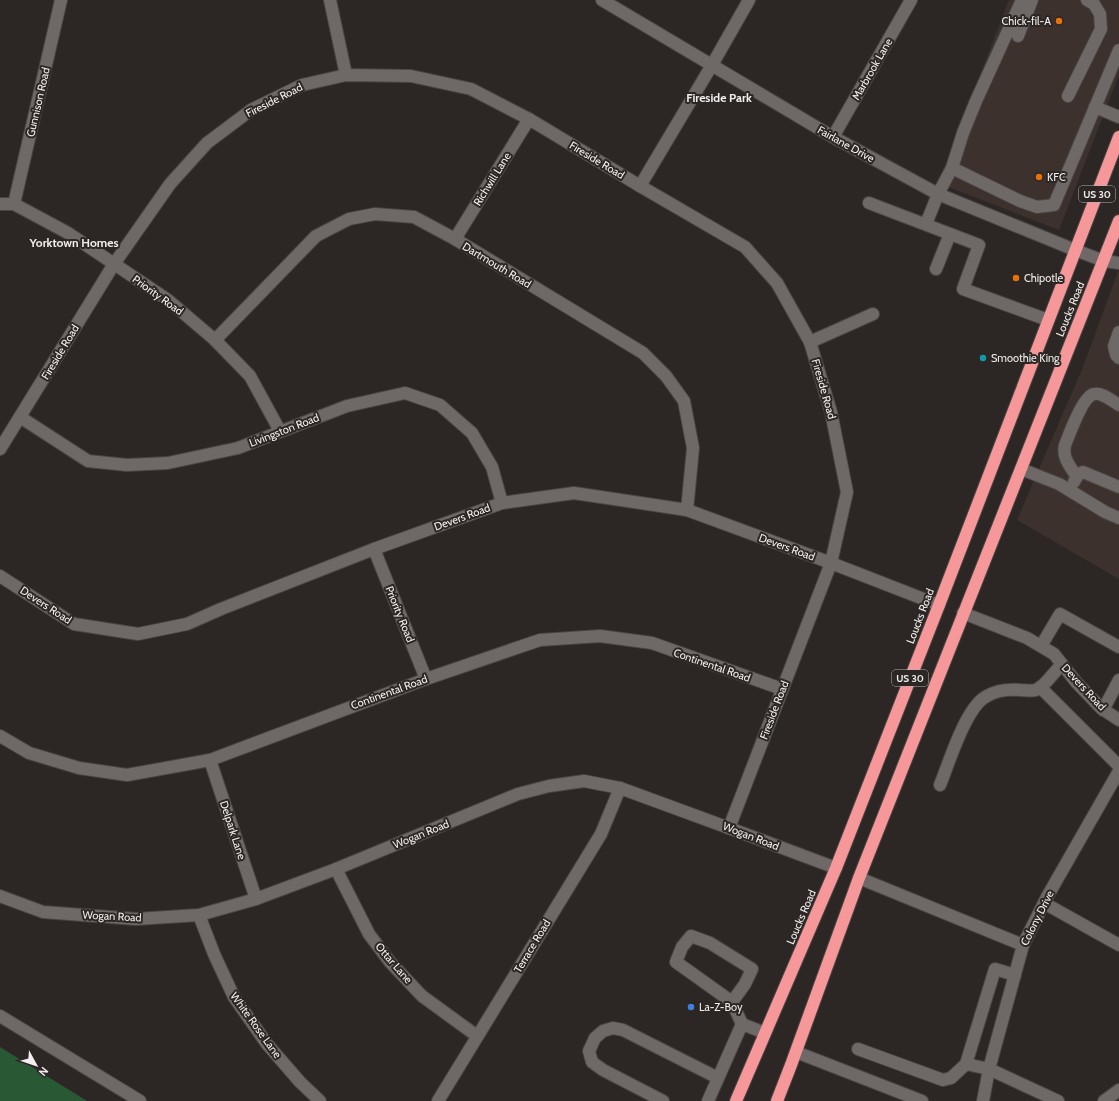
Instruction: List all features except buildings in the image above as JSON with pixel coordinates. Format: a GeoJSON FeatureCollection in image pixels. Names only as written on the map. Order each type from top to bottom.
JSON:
{"type":"FeatureCollection","features":[{"type":"Feature","properties":{"kind":"highway","name":"Loucks Road"},"geometry":{"type":"LineString","coordinates":[[736,1101],[836,868],[1119,137]]}},
{"type":"Feature","properties":{"kind":"highway","name":"Loucks Road"},"geometry":{"type":"LineString","coordinates":[[777,1101],[859,878],[1119,221]]}},
{"type":"Feature","properties":{"kind":"street","name":"Gunnison Road"},"geometry":{"type":"LineString","coordinates":[[14,204],[61,0]]}},
{"type":"Feature","properties":{"kind":"street"},"geometry":{"type":"LineString","coordinates":[[330,0],[346,75]]}},
{"type":"Feature","properties":{"kind":"street","name":"Fairlane Drive"},"geometry":{"type":"LineString","coordinates":[[602,0],[833,137],[938,194],[1075,250],[1104,261],[1119,264]]}},
{"type":"Feature","properties":{"kind":"street"},"geometry":{"type":"LineString","coordinates":[[640,186],[749,0]]}},
{"type":"Feature","properties":{"kind":"street","name":"Marbrook Lane"},"geometry":{"type":"LineString","coordinates":[[833,137],[911,0]]}},
{"type":"Feature","properties":{"kind":"street"},"geometry":{"type":"LineString","coordinates":[[926,224],[938,194],[952,168],[976,101],[1022,0]]}},
{"type":"Feature","properties":{"kind":"street"},"geometry":{"type":"LineString","coordinates":[[1018,36],[1032,0]]}},
{"type":"Feature","properties":{"kind":"street"},"geometry":{"type":"LineString","coordinates":[[1068,96],[1101,29],[1100,14],[1094,4],[1087,0]]}},
{"type":"Feature","properties":{"kind":"street"},"geometry":{"type":"LineString","coordinates":[[952,168],[1020,201],[1037,207],[1054,205],[1119,50]]}},
{"type":"Feature","properties":{"kind":"street","name":"Fireside Road"},"geometry":{"type":"LineString","coordinates":[[0,449],[114,264],[170,184],[207,143],[252,110],[302,85],[346,75],[411,76],[471,89],[529,119],[745,247],[777,283],[810,342],[831,412],[847,492],[831,563],[730,828]]}},
{"type":"Feature","properties":{"kind":"street"},"geometry":{"type":"LineString","coordinates":[[1095,107],[1119,117]]}},
{"type":"Feature","properties":{"kind":"street","name":"Richwill Lane"},"geometry":{"type":"LineString","coordinates":[[455,239],[529,119]]}},
{"type":"Feature","properties":{"kind":"street"},"geometry":{"type":"LineString","coordinates":[[870,203],[979,245],[963,289],[1048,320]]}},
{"type":"Feature","properties":{"kind":"street","name":"Priority Road"},"geometry":{"type":"LineString","coordinates":[[0,204],[14,204],[68,233],[168,300],[215,340],[250,376],[280,431]]}},
{"type":"Feature","properties":{"kind":"street","name":"Dartmouth Road"},"geometry":{"type":"LineString","coordinates":[[215,340],[316,236],[349,219],[375,214],[414,217],[455,239],[643,353],[666,376],[684,401],[693,448],[687,510]]}},
{"type":"Feature","properties":{"kind":"street"},"geometry":{"type":"LineString","coordinates":[[936,269],[950,234]]}},
{"type":"Feature","properties":{"kind":"street"},"geometry":{"type":"LineString","coordinates":[[810,342],[873,314]]}},
{"type":"Feature","properties":{"kind":"street"},"geometry":{"type":"LineString","coordinates":[[1118,335],[1114,346],[1116,355],[1119,358]]}},
{"type":"Feature","properties":{"kind":"street","name":"Livingston Road"},"geometry":{"type":"LineString","coordinates":[[20,417],[88,461],[127,465],[168,463],[238,448],[347,406],[405,393],[440,405],[472,433],[492,467],[502,502]]}},
{"type":"Feature","properties":{"kind":"street"},"geometry":{"type":"LineString","coordinates":[[1077,477],[1065,459],[1063,451],[1086,399],[1091,394],[1095,393],[1102,395],[1119,405]]}},
{"type":"Feature","properties":{"kind":"street"},"geometry":{"type":"LineString","coordinates":[[1021,469],[1059,484],[1105,512],[1119,518]]}},
{"type":"Feature","properties":{"kind":"street"},"geometry":{"type":"LineString","coordinates":[[1070,490],[1078,474],[1083,472],[1119,487]]}},
{"type":"Feature","properties":{"kind":"street","name":"Devers Road"},"geometry":{"type":"LineString","coordinates":[[0,576],[74,624],[138,634],[187,624],[221,609],[374,549],[502,502],[574,492],[687,510],[831,563],[939,605]]}},
{"type":"Feature","properties":{"kind":"street","name":"Priority Road"},"geometry":{"type":"LineString","coordinates":[[374,549],[426,678]]}},
{"type":"Feature","properties":{"kind":"street","name":"Devers Road"},"geometry":{"type":"LineString","coordinates":[[963,613],[1027,638],[1054,654],[1076,682],[1103,710],[1119,720]]}},
{"type":"Feature","properties":{"kind":"street"},"geometry":{"type":"LineString","coordinates":[[1041,646],[1060,614],[1119,647]]}},
{"type":"Feature","properties":{"kind":"street","name":"Continental Road"},"geometry":{"type":"LineString","coordinates":[[0,736],[29,753],[79,768],[127,775],[210,760],[426,678],[540,640],[600,636],[652,643],[782,689]]}},
{"type":"Feature","properties":{"kind":"street"},"geometry":{"type":"LineString","coordinates":[[940,785],[965,721],[976,705],[986,696],[1000,691],[1013,689],[1036,690],[1062,664]]}},
{"type":"Feature","properties":{"kind":"street"},"geometry":{"type":"LineString","coordinates":[[1103,710],[1119,680]]}},
{"type":"Feature","properties":{"kind":"street"},"geometry":{"type":"LineString","coordinates":[[1040,687],[1119,766]]}},
{"type":"Feature","properties":{"kind":"street","name":"Delpark Lane"},"geometry":{"type":"LineString","coordinates":[[210,760],[256,899]]}},
{"type":"Feature","properties":{"kind":"street","name":"Colony Drive"},"geometry":{"type":"LineString","coordinates":[[983,1101],[989,1069],[1023,945],[1044,903],[1119,771]]}},
{"type":"Feature","properties":{"kind":"street","name":"Wogan Road"},"geometry":{"type":"LineString","coordinates":[[0,896],[43,912],[136,919],[199,915],[256,899],[336,869],[518,794],[549,786],[584,781],[620,788],[836,868]]}},
{"type":"Feature","properties":{"kind":"street","name":"Terrace Road"},"geometry":{"type":"LineString","coordinates":[[438,1101],[600,834],[620,788]]}},
{"type":"Feature","properties":{"kind":"street","name":"Ottar Lane"},"geometry":{"type":"LineString","coordinates":[[336,869],[369,934],[390,962],[422,996],[477,1036]]}},
{"type":"Feature","properties":{"kind":"street"},"geometry":{"type":"LineString","coordinates":[[859,878],[1023,945]]}},
{"type":"Feature","properties":{"kind":"street"},"geometry":{"type":"LineString","coordinates":[[1044,903],[1119,945]]}},
{"type":"Feature","properties":{"kind":"street","name":"White Rose Lane"},"geometry":{"type":"LineString","coordinates":[[199,915],[214,954],[234,997],[267,1044],[300,1082],[320,1101]]}},
{"type":"Feature","properties":{"kind":"street"},"geometry":{"type":"LineString","coordinates":[[732,1002],[745,984],[752,969],[710,943],[691,936],[682,947],[676,962],[732,1002],[742,1024],[765,1033]]}},
{"type":"Feature","properties":{"kind":"street"},"geometry":{"type":"LineString","coordinates":[[858,1049],[943,1080],[952,1078],[966,1064],[995,969],[1015,975]]}},
{"type":"Feature","properties":{"kind":"street"},"geometry":{"type":"LineString","coordinates":[[0,1016],[140,1101]]}},
{"type":"Feature","properties":{"kind":"street"},"geometry":{"type":"LineString","coordinates":[[708,1101],[742,1024]]}},
{"type":"Feature","properties":{"kind":"street"},"geometry":{"type":"LineString","coordinates":[[663,1101],[603,1070],[592,1062],[589,1051],[595,1038],[604,1031],[613,1028],[623,1030],[718,1078]]}},
{"type":"Feature","properties":{"kind":"street"},"geometry":{"type":"LineString","coordinates":[[796,1052],[909,1099],[922,1101]]}},
{"type":"Feature","properties":{"kind":"street"},"geometry":{"type":"LineString","coordinates":[[966,1064],[989,1069],[1058,1101]]}},
{"type":"Feature","properties":{"kind":"street"},"geometry":{"type":"LineString","coordinates":[[1104,1101],[1119,1090]]}},
{"type":"Feature","properties":{"kind":"shaded area"},"geometry":{"type":"Polygon","coordinates":[[[1009,0],[1119,0],[1119,75],[1059,230],[938,183],[1009,0]]]}},
{"type":"Feature","properties":{"kind":"shaded area"},"geometry":{"type":"Polygon","coordinates":[[[1119,269],[1119,579],[1017,520],[1083,367],[1119,269]]]}},
{"type":"Feature","properties":{"kind":"green space"},"geometry":{"type":"Polygon","coordinates":[[[0,1047],[87,1101],[0,1101],[0,1047]]]}},
{"type":"Feature","properties":{"kind":"place","name":"Chick-fil-A"},"geometry":{"type":"Point","coordinates":[1059,21]}},
{"type":"Feature","properties":{"kind":"place","name":"KFC"},"geometry":{"type":"Point","coordinates":[1039,177]}},
{"type":"Feature","properties":{"kind":"place","name":"Chipotle"},"geometry":{"type":"Point","coordinates":[1016,278]}},
{"type":"Feature","properties":{"kind":"place","name":"Smoothie King"},"geometry":{"type":"Point","coordinates":[983,358]}},
{"type":"Feature","properties":{"kind":"place","name":"La-Z-Boy"},"geometry":{"type":"Point","coordinates":[691,1007]}},
{"type":"Feature","properties":{"kind":"district","name":"Fireside Park"},"geometry":{"type":"Point","coordinates":[719,98]}},
{"type":"Feature","properties":{"kind":"district","name":"Yorktown Homes"},"geometry":{"type":"Point","coordinates":[74,243]}}]}
